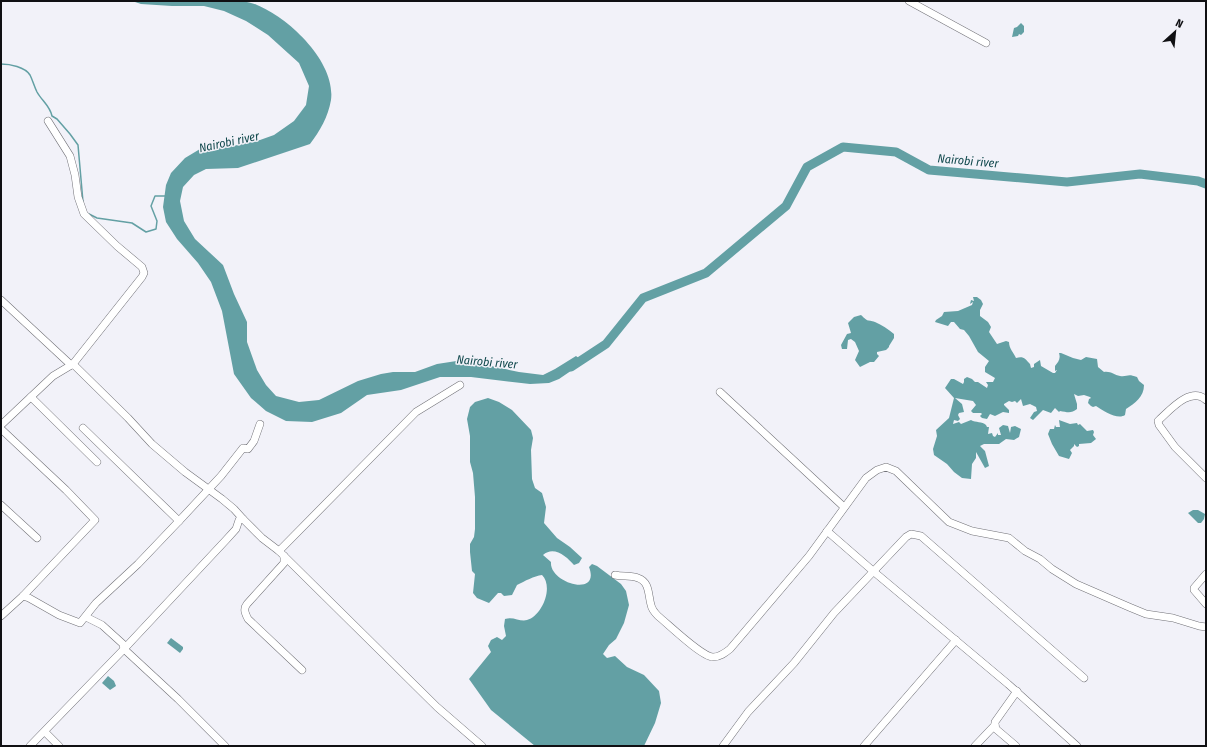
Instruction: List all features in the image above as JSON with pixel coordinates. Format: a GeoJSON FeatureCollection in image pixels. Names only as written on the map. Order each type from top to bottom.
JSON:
{"type":"FeatureCollection","features":[{"type":"Feature","properties":{"kind":"street"},"geometry":{"type":"LineString","coordinates":[[909,1],[986,43]]}},
{"type":"Feature","properties":{"kind":"street"},"geometry":{"type":"LineString","coordinates":[[1,425],[53,376],[72,364],[142,277],[144,272],[142,267],[117,246],[84,214],[78,197],[75,175],[70,156],[48,121]]}},
{"type":"Feature","properties":{"kind":"street"},"geometry":{"type":"LineString","coordinates":[[1,300],[72,364],[128,418],[152,444],[184,472],[234,509],[243,520],[281,554],[437,707],[482,746]]}},
{"type":"Feature","properties":{"kind":"street"},"geometry":{"type":"LineString","coordinates":[[281,554],[416,412],[460,385]]}},
{"type":"Feature","properties":{"kind":"street"},"geometry":{"type":"LineString","coordinates":[[720,392],[844,507]]}},
{"type":"Feature","properties":{"kind":"street"},"geometry":{"type":"LineString","coordinates":[[1206,400],[1203,397],[1193,395],[1177,405],[1158,421],[1159,425],[1175,447],[1206,478]]}},
{"type":"Feature","properties":{"kind":"street"},"geometry":{"type":"LineString","coordinates":[[31,397],[97,462]]}},
{"type":"Feature","properties":{"kind":"street"},"geometry":{"type":"LineString","coordinates":[[23,596],[59,616],[80,623],[96,603],[138,564],[179,521],[229,467],[243,448],[248,449],[254,442],[260,424]]}},
{"type":"Feature","properties":{"kind":"street"},"geometry":{"type":"LineString","coordinates":[[83,428],[179,521]]}},
{"type":"Feature","properties":{"kind":"street"},"geometry":{"type":"LineString","coordinates":[[1,429],[66,490],[95,520],[23,596],[1,616]]}},
{"type":"Feature","properties":{"kind":"street"},"geometry":{"type":"LineString","coordinates":[[615,575],[622,577],[636,577],[641,579],[648,586],[651,605],[658,616],[701,652],[712,657],[718,656],[730,649],[809,556],[866,478],[881,467],[886,467],[896,471],[949,522],[972,531],[1009,538],[1025,551],[1073,582],[1129,608],[1146,614],[1173,618],[1206,627]]}},
{"type":"Feature","properties":{"kind":"street"},"geometry":{"type":"LineString","coordinates":[[1,505],[37,538]]}},
{"type":"Feature","properties":{"kind":"street"},"geometry":{"type":"LineString","coordinates":[[30,746],[124,649],[236,529],[239,520],[243,520]]}},
{"type":"Feature","properties":{"kind":"street"},"geometry":{"type":"LineString","coordinates":[[827,531],[873,572],[1017,691],[1077,746]]}},
{"type":"Feature","properties":{"kind":"street"},"geometry":{"type":"LineString","coordinates":[[724,746],[748,712],[794,663],[834,613],[906,537],[911,534],[921,536],[1084,678]]}},
{"type":"Feature","properties":{"kind":"street"},"geometry":{"type":"LineString","coordinates":[[281,554],[284,563],[245,607],[245,613],[248,619],[302,670]]}},
{"type":"Feature","properties":{"kind":"street"},"geometry":{"type":"LineString","coordinates":[[1206,574],[1194,588],[1206,604]]}},
{"type":"Feature","properties":{"kind":"street"},"geometry":{"type":"LineString","coordinates":[[86,617],[102,625],[124,644],[124,649],[178,699],[225,746]]}},
{"type":"Feature","properties":{"kind":"street"},"geometry":{"type":"LineString","coordinates":[[864,746],[956,640]]}},
{"type":"Feature","properties":{"kind":"street"},"geometry":{"type":"LineString","coordinates":[[975,746],[995,726],[995,722],[1017,691]]}},
{"type":"Feature","properties":{"kind":"street"},"geometry":{"type":"LineString","coordinates":[[995,726],[996,729],[1016,746]]}},
{"type":"Feature","properties":{"kind":"street"},"geometry":{"type":"LineString","coordinates":[[45,732],[59,746]]}},
{"type":"Feature","properties":{"kind":"water"},"geometry":{"type":"Polygon","coordinates":[[[132,1],[242,1],[255,4],[270,11],[296,31],[308,43],[326,71],[331,86],[330,106],[323,124],[310,144],[238,168],[206,169],[194,175],[183,187],[180,201],[184,221],[195,239],[223,265],[247,322],[247,342],[257,370],[266,385],[276,396],[299,402],[319,400],[358,381],[381,374],[393,372],[415,372],[437,364],[463,360],[519,372],[543,375],[576,356],[584,362],[559,379],[549,383],[530,384],[471,377],[440,377],[401,390],[367,395],[341,413],[312,422],[286,421],[266,411],[251,398],[234,374],[222,311],[211,282],[198,263],[177,239],[166,222],[163,207],[166,185],[171,173],[185,158],[200,149],[233,146],[260,140],[274,135],[294,121],[306,105],[309,86],[299,63],[268,35],[246,21],[224,11],[204,6],[141,4],[132,1]]]}},
{"type":"Feature","properties":{"kind":"water"},"geometry":{"type":"Polygon","coordinates":[[[1021,23],[1024,26],[1024,32],[1021,35],[1019,34],[1018,36],[1012,37],[1014,28],[1021,23]]]}},
{"type":"Feature","properties":{"kind":"water"},"geometry":{"type":"Polygon","coordinates":[[[973,297],[977,297],[981,300],[983,304],[980,310],[980,316],[988,322],[991,327],[989,332],[997,344],[1006,341],[1009,342],[1016,358],[1024,358],[1030,364],[1031,368],[1034,367],[1034,364],[1040,360],[1041,366],[1055,373],[1057,370],[1055,371],[1055,366],[1060,355],[1059,353],[1081,360],[1086,357],[1097,359],[1098,367],[1104,372],[1109,372],[1120,376],[1131,375],[1137,377],[1144,385],[1141,396],[1136,402],[1126,409],[1125,415],[1115,416],[1096,406],[1091,406],[1088,403],[1089,399],[1091,398],[1090,397],[1084,395],[1078,396],[1074,394],[1077,404],[1077,409],[1075,411],[1059,412],[1055,408],[1051,413],[1043,410],[1033,420],[1030,418],[1034,412],[1037,411],[1036,407],[1030,404],[1023,406],[1021,399],[1017,403],[1015,401],[1009,401],[1004,404],[1009,410],[1009,413],[1003,412],[995,416],[990,414],[987,419],[980,416],[982,414],[981,413],[973,413],[971,411],[976,405],[973,401],[955,398],[962,404],[964,412],[959,413],[958,415],[960,419],[958,421],[954,420],[953,424],[959,422],[961,424],[971,420],[983,423],[989,427],[988,434],[992,433],[995,437],[998,433],[998,435],[1001,435],[999,428],[1003,425],[1008,426],[1010,433],[1011,427],[1015,426],[1021,429],[1019,437],[1014,440],[1006,439],[999,444],[984,444],[980,446],[985,451],[989,466],[985,468],[976,452],[976,458],[972,464],[971,479],[962,478],[947,464],[934,455],[933,449],[937,436],[936,430],[949,418],[954,398],[945,388],[951,379],[963,384],[964,379],[967,377],[987,388],[988,385],[986,382],[993,382],[995,378],[985,372],[985,367],[989,361],[978,352],[964,330],[960,329],[954,322],[951,322],[948,326],[935,322],[944,312],[958,311],[972,305],[973,302],[970,304],[971,300],[974,301],[973,297]]]}},
{"type":"Feature","properties":{"kind":"water"},"geometry":{"type":"Polygon","coordinates":[[[861,315],[867,320],[880,324],[894,334],[894,338],[886,350],[877,352],[879,356],[874,362],[870,362],[860,367],[855,360],[859,351],[855,342],[851,339],[848,340],[847,349],[842,349],[841,345],[847,334],[851,333],[848,323],[854,317],[861,315]]]}},
{"type":"Feature","properties":{"kind":"water"},"geometry":{"type":"Polygon","coordinates":[[[488,398],[499,402],[512,410],[531,430],[533,438],[531,450],[532,479],[535,488],[542,493],[546,507],[544,523],[557,538],[582,558],[579,563],[574,565],[560,553],[552,551],[547,552],[543,555],[551,562],[553,570],[565,581],[582,585],[588,582],[591,577],[589,567],[592,564],[621,584],[626,591],[629,605],[624,623],[616,639],[609,645],[603,654],[607,658],[615,656],[627,667],[644,675],[659,691],[661,703],[655,723],[644,746],[535,746],[491,710],[469,679],[491,652],[488,646],[491,640],[497,637],[502,640],[506,636],[504,626],[505,619],[511,618],[527,620],[532,617],[542,607],[545,600],[547,587],[542,575],[517,585],[512,595],[504,596],[501,593],[498,593],[489,603],[477,598],[473,593],[475,574],[472,571],[470,544],[474,537],[475,529],[475,497],[473,473],[470,462],[470,436],[467,419],[470,407],[475,402],[488,398]]]}},
{"type":"Feature","properties":{"kind":"water"},"geometry":{"type":"Polygon","coordinates":[[[1059,420],[1070,424],[1080,424],[1087,431],[1093,430],[1093,435],[1096,439],[1091,443],[1079,444],[1077,447],[1074,444],[1070,450],[1072,453],[1069,459],[1059,456],[1048,434],[1050,429],[1054,429],[1055,425],[1056,427],[1060,427],[1059,420]]]}},
{"type":"Feature","properties":{"kind":"water"},"geometry":{"type":"Polygon","coordinates":[[[1193,510],[1198,510],[1205,514],[1201,523],[1198,523],[1188,513],[1193,510]]]}},
{"type":"Feature","properties":{"kind":"water"},"geometry":{"type":"Polygon","coordinates":[[[171,638],[183,647],[180,653],[167,643],[171,638]]]}},
{"type":"Feature","properties":{"kind":"water"},"geometry":{"type":"Polygon","coordinates":[[[108,676],[114,681],[116,686],[110,690],[102,683],[108,676]]]}},
{"type":"Feature","properties":{"kind":"waterway"},"geometry":{"type":"LineString","coordinates":[[1,64],[17,66],[28,72],[37,92],[50,109],[52,116],[57,119],[78,145],[83,202]]}},
{"type":"Feature","properties":{"kind":"waterway","name":"Nairobi river"},"geometry":{"type":"LineString","coordinates":[[571,367],[606,344],[643,298],[706,273],[786,206],[807,167],[843,147],[896,152],[929,170],[1067,182],[1140,174],[1198,181],[1206,184]]}},
{"type":"Feature","properties":{"kind":"waterway"},"geometry":{"type":"LineString","coordinates":[[89,214],[97,218],[132,223],[146,232],[156,229],[157,221],[151,206],[155,196],[165,196]]}}]}
